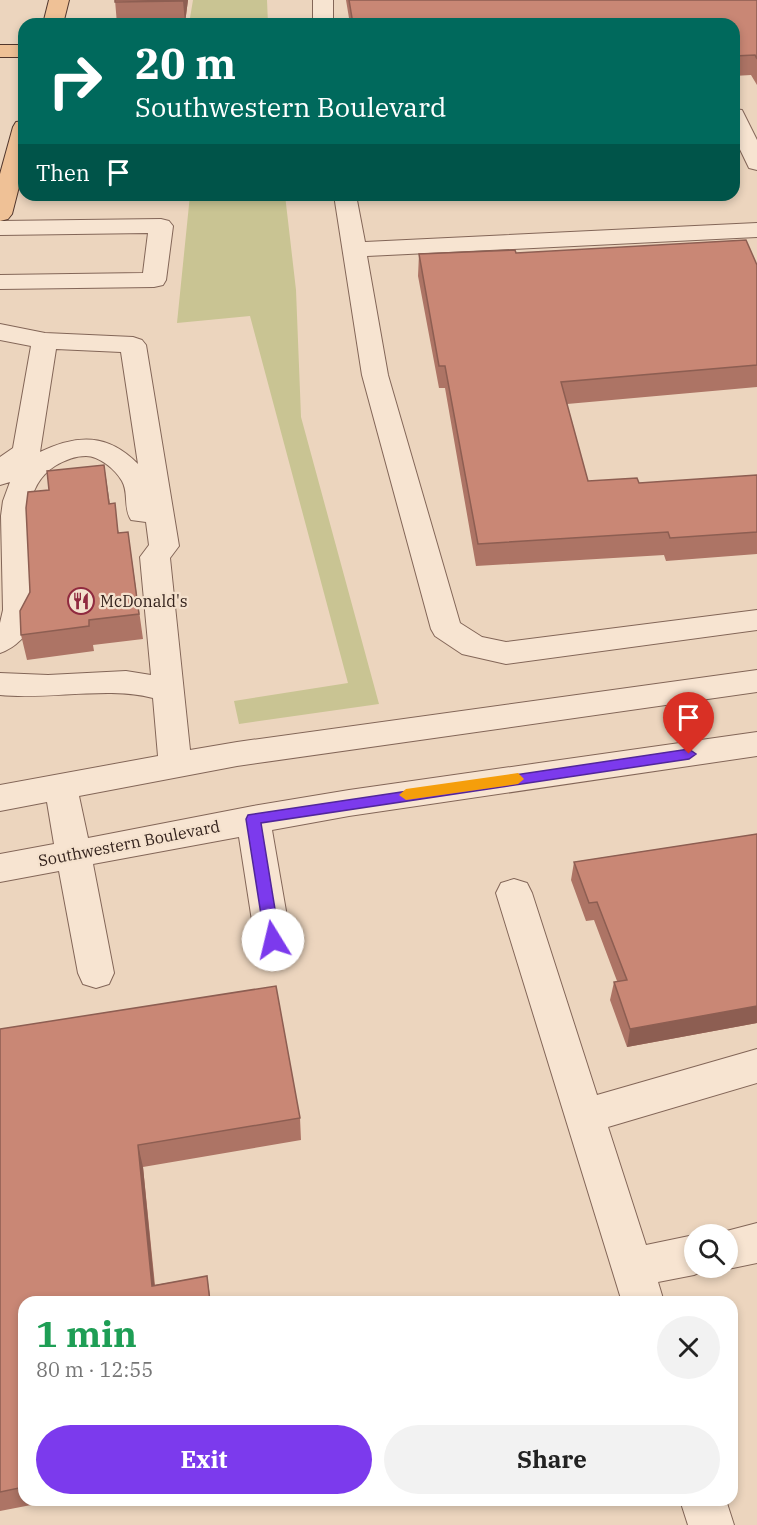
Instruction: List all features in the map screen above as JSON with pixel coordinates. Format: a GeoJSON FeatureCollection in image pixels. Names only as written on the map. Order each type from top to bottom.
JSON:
{"type":"FeatureCollection","features":[{"type":"Feature","properties":{"kind":"main road"},"geometry":{"type":"LineString","coordinates":[[54,18],[59,0]]}},
{"type":"Feature","properties":{"kind":"main road"},"geometry":{"type":"LineString","coordinates":[[0,51],[18,51]]}},
{"type":"Feature","properties":{"kind":"main road"},"geometry":{"type":"LineString","coordinates":[[0,214],[18,150]]}},
{"type":"Feature","properties":{"kind":"street"},"geometry":{"type":"LineString","coordinates":[[323,0],[323,18]]}},
{"type":"Feature","properties":{"kind":"street"},"geometry":{"type":"LineString","coordinates":[[740,128],[757,165],[740,167]]}},
{"type":"Feature","properties":{"kind":"street"},"geometry":{"type":"LineString","coordinates":[[346,201],[375,375],[446,629],[473,646],[506,653],[757,620]]}},
{"type":"Feature","properties":{"kind":"street"},"geometry":{"type":"LineString","coordinates":[[0,228],[161,226],[154,279],[0,282]]}},
{"type":"Feature","properties":{"kind":"street"},"geometry":{"type":"LineString","coordinates":[[354,250],[757,230]]}},
{"type":"Feature","properties":{"kind":"street"},"geometry":{"type":"LineString","coordinates":[[0,332],[45,341],[134,345],[164,546],[155,557]]}},
{"type":"Feature","properties":{"kind":"street"},"geometry":{"type":"LineString","coordinates":[[0,642],[17,620],[15,512],[9,484],[2,469],[26,452],[45,341]]}},
{"type":"Feature","properties":{"kind":"street"},"geometry":{"type":"LineString","coordinates":[[9,484],[27,476],[41,464],[73,450],[92,447],[103,449],[118,460],[135,479],[146,547],[155,557],[175,765]]}},
{"type":"Feature","properties":{"kind":"street"},"geometry":{"type":"LineString","coordinates":[[0,798],[237,754],[757,681]]}},
{"type":"Feature","properties":{"kind":"street"},"geometry":{"type":"LineString","coordinates":[[0,684],[21,687],[128,682],[167,691]]}},
{"type":"Feature","properties":{"kind":"street","name":"Southwestern Boulevard"},"geometry":{"type":"LineString","coordinates":[[0,868],[253,819],[349,803],[757,744]]}},
{"type":"Feature","properties":{"kind":"street"},"geometry":{"type":"LineString","coordinates":[[61,788],[96,973]]}},
{"type":"Feature","properties":{"kind":"street"},"geometry":{"type":"LineString","coordinates":[[253,819],[273,940]]}},
{"type":"Feature","properties":{"kind":"street"},"geometry":{"type":"LineString","coordinates":[[514,893],[637,1285],[684,1260]]}},
{"type":"Feature","properties":{"kind":"street"},"geometry":{"type":"LineString","coordinates":[[585,1116],[757,1066]]}},
{"type":"Feature","properties":{"kind":"street"},"geometry":{"type":"LineString","coordinates":[[738,1247],[757,1243]]}},
{"type":"Feature","properties":{"kind":"street"},"geometry":{"type":"LineString","coordinates":[[705,1506],[711,1525]]}},
{"type":"Feature","properties":{"kind":"shaded area"},"geometry":{"type":"Polygon","coordinates":[[[193,0],[267,0],[268,18],[190,18],[193,0]]]}},
{"type":"Feature","properties":{"kind":"shaded area"},"geometry":{"type":"Polygon","coordinates":[[[189,201],[286,201],[296,290],[301,417],[379,704],[239,724],[234,701],[348,683],[250,316],[177,323],[189,201]]]}},
{"type":"Feature","properties":{"kind":"building"},"geometry":{"type":"Polygon","coordinates":[[[115,0],[183,0],[183,1],[115,2],[115,0]]]}},
{"type":"Feature","properties":{"kind":"building"},"geometry":{"type":"Polygon","coordinates":[[[349,0],[757,0],[757,59],[755,55],[740,56],[740,18],[352,18],[349,0]]]}},
{"type":"Feature","properties":{"kind":"building"},"geometry":{"type":"Polygon","coordinates":[[[746,240],[757,265],[757,365],[561,382],[588,481],[637,478],[639,483],[757,475],[757,532],[670,538],[668,532],[478,544],[445,366],[439,366],[419,254],[515,250],[516,253],[746,240]]]}},
{"type":"Feature","properties":{"kind":"building","name":"McDonald's"},"geometry":{"type":"Polygon","coordinates":[[[104,465],[109,504],[115,503],[118,533],[128,532],[139,614],[89,620],[89,626],[21,635],[20,611],[30,592],[26,508],[28,492],[49,490],[47,471],[104,465]]]}},
{"type":"Feature","properties":{"kind":"building"},"geometry":{"type":"Polygon","coordinates":[[[757,834],[757,1006],[630,1029],[614,982],[627,980],[597,902],[589,903],[574,862],[757,834]]]}},
{"type":"Feature","properties":{"kind":"building"},"geometry":{"type":"Polygon","coordinates":[[[276,986],[300,1118],[138,1145],[152,1286],[207,1276],[209,1296],[18,1296],[18,1488],[0,1492],[0,1029],[276,986]]]}},
{"type":"Feature","properties":{"kind":"slow traffic"},"geometry":{"type":"LineString","coordinates":[[406,795],[518,779]]}},
{"type":"Feature","properties":{"kind":"place","name":"McDonald's"},"geometry":{"type":"Point","coordinates":[81,601]}},
{"type":"Feature","properties":{"kind":"route"},"geometry":{"type":"LineString","coordinates":[[273,940],[253,819],[689,754]]}}]}
